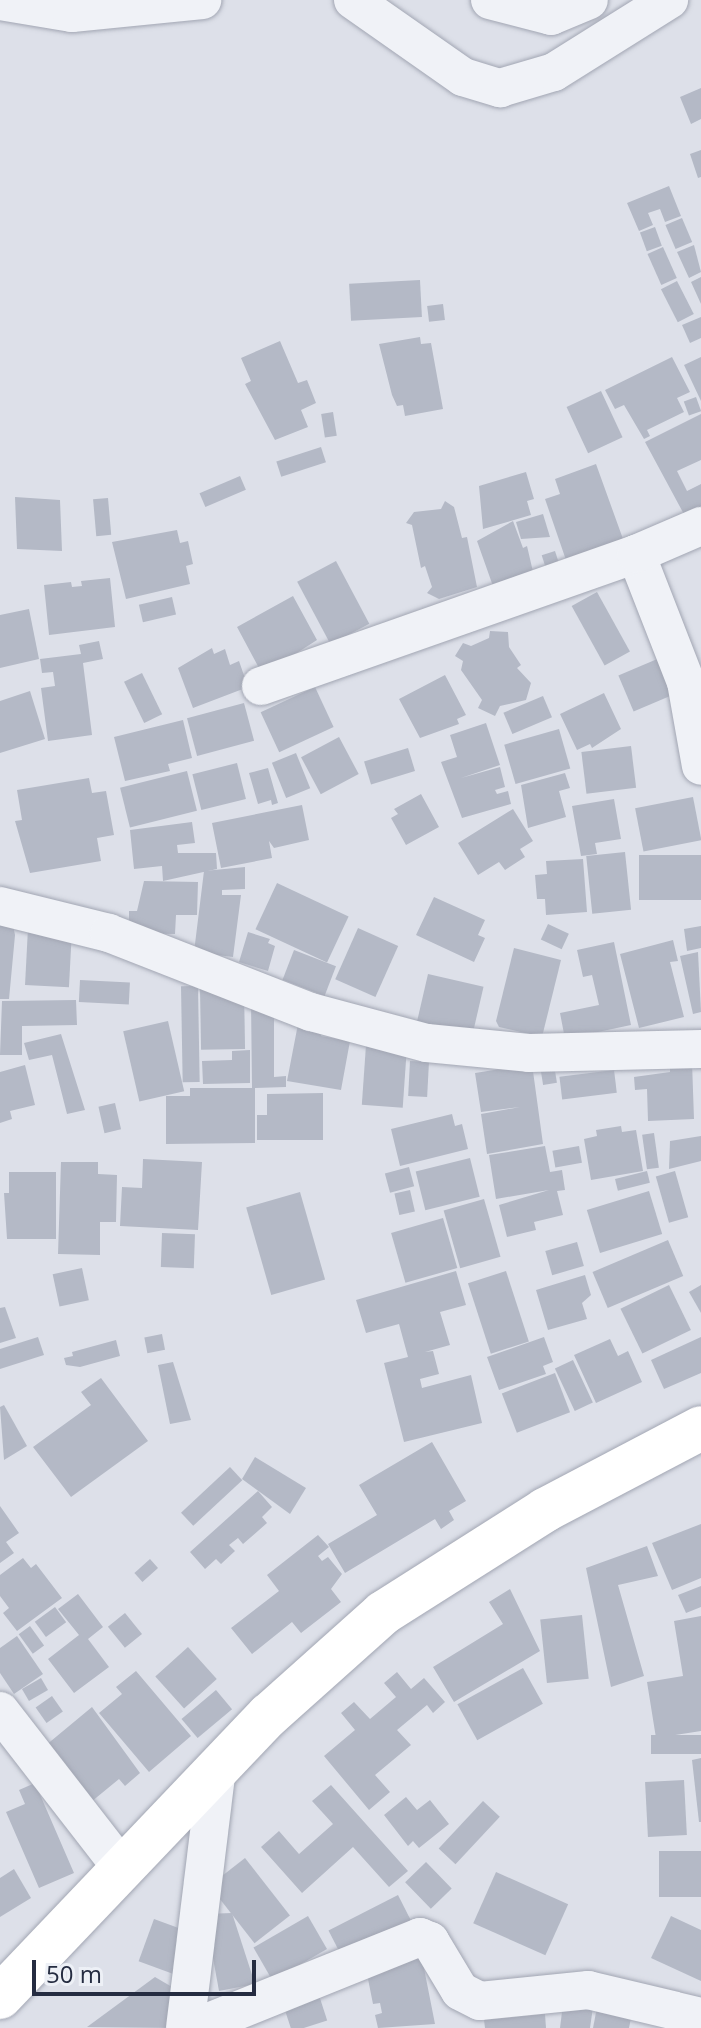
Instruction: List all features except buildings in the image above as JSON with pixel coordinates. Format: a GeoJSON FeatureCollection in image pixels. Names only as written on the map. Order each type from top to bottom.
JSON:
{"type":"FeatureCollection","features":[{"type":"Feature","properties":{"kind":"main road"},"geometry":{"type":"LineString","coordinates":[[0,1997],[217,1768],[337,1652],[442,1571],[701,1428]]}},
{"type":"Feature","properties":{"kind":"street"},"geometry":{"type":"LineString","coordinates":[[0,1],[72,13],[202,0]]}},
{"type":"Feature","properties":{"kind":"street"},"geometry":{"type":"LineString","coordinates":[[353,0],[463,77],[500,88],[554,72],[669,0]]}},
{"type":"Feature","properties":{"kind":"street"},"geometry":{"type":"LineString","coordinates":[[490,0],[551,16],[589,0]]}},
{"type":"Feature","properties":{"kind":"street"},"geometry":{"type":"LineString","coordinates":[[261,686],[636,554],[701,526]]}},
{"type":"Feature","properties":{"kind":"street"},"geometry":{"type":"LineString","coordinates":[[636,554],[694,678],[701,766]]}},
{"type":"Feature","properties":{"kind":"street"},"geometry":{"type":"LineString","coordinates":[[0,906],[109,933],[311,1012],[427,1043],[529,1053],[701,1049]]}},
{"type":"Feature","properties":{"kind":"street"},"geometry":{"type":"LineString","coordinates":[[0,1711],[122,1868]]}},
{"type":"Feature","properties":{"kind":"street"},"geometry":{"type":"LineString","coordinates":[[185,2028],[217,1768]]}},
{"type":"Feature","properties":{"kind":"street"},"geometry":{"type":"LineString","coordinates":[[194,2028],[420,1937],[430,1941],[460,1991],[480,2001],[588,1990],[701,2017]]}}]}
